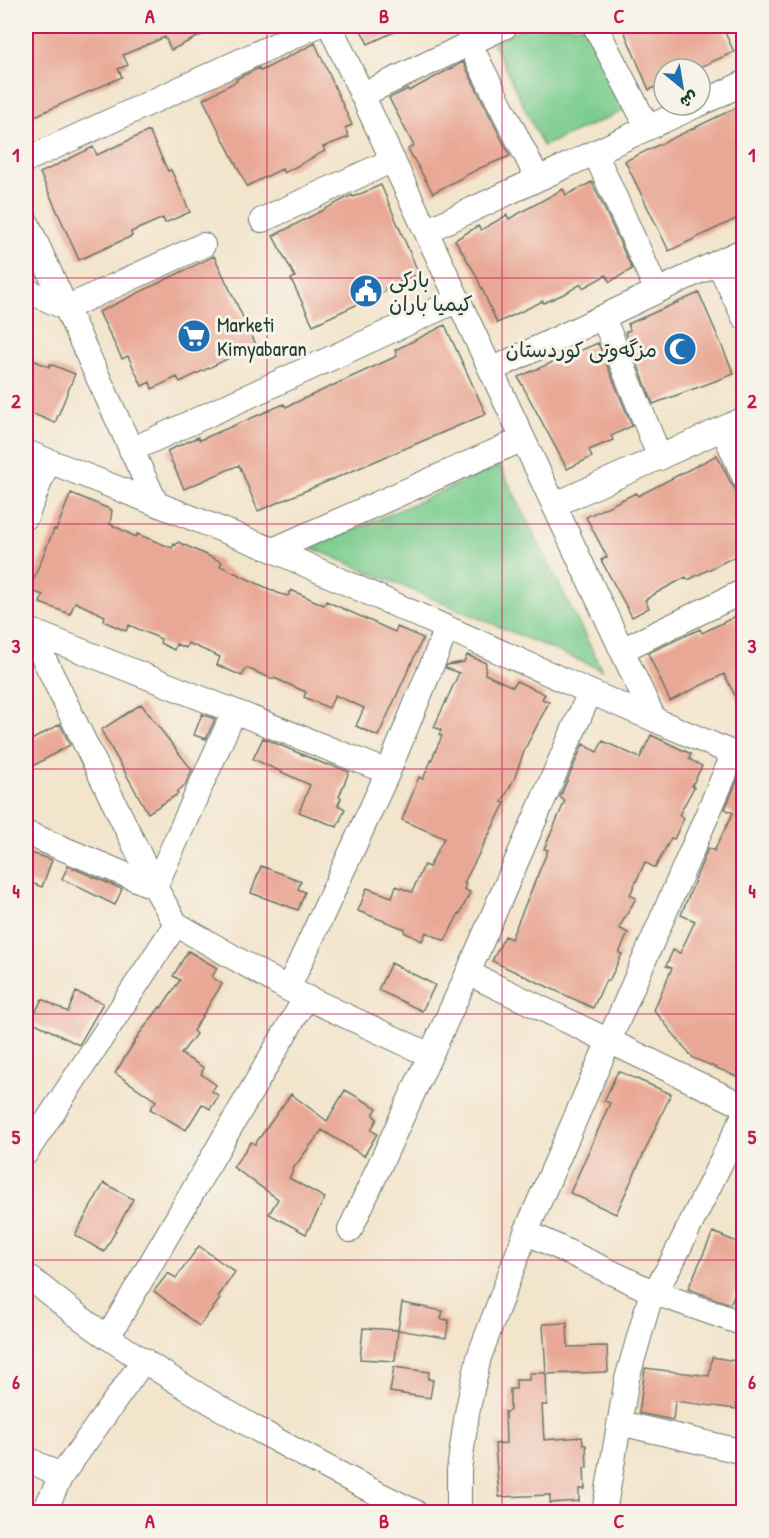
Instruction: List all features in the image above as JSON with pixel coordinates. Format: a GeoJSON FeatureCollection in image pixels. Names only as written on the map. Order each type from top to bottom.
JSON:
{"type":"FeatureCollection","features":[{"type":"Feature","properties":{"kind":"street"},"geometry":{"type":"LineString","coordinates":[[26,160],[316,26]]}},
{"type":"Feature","properties":{"kind":"street"},"geometry":{"type":"LineString","coordinates":[[330,26],[654,719]]}},
{"type":"Feature","properties":{"kind":"street"},"geometry":{"type":"LineString","coordinates":[[362,95],[506,26]]}},
{"type":"Feature","properties":{"kind":"street"},"geometry":{"type":"LineString","coordinates":[[595,26],[648,128]]}},
{"type":"Feature","properties":{"kind":"street"},"geometry":{"type":"LineString","coordinates":[[469,43],[538,179]]}},
{"type":"Feature","properties":{"kind":"street"},"geometry":{"type":"LineString","coordinates":[[712,98],[744,83]]}},
{"type":"Feature","properties":{"kind":"street"},"geometry":{"type":"LineString","coordinates":[[426,231],[671,117]]}},
{"type":"Feature","properties":{"kind":"street"},"geometry":{"type":"LineString","coordinates":[[595,153],[657,291]]}},
{"type":"Feature","properties":{"kind":"street"},"geometry":{"type":"LineString","coordinates":[[262,220],[393,160]]}},
{"type":"Feature","properties":{"kind":"street"},"geometry":{"type":"LineString","coordinates":[[26,221],[156,503]]}},
{"type":"Feature","properties":{"kind":"street"},"geometry":{"type":"LineString","coordinates":[[26,290],[66,308],[202,245]]}},
{"type":"Feature","properties":{"kind":"street"},"geometry":{"type":"LineString","coordinates":[[491,370],[744,250]]}},
{"type":"Feature","properties":{"kind":"street"},"geometry":{"type":"LineString","coordinates":[[718,262],[744,317]]}},
{"type":"Feature","properties":{"kind":"street"},"geometry":{"type":"LineString","coordinates":[[131,450],[458,300]]}},
{"type":"Feature","properties":{"kind":"street"},"geometry":{"type":"LineString","coordinates":[[603,317],[660,458]]}},
{"type":"Feature","properties":{"kind":"street"},"geometry":{"type":"LineString","coordinates":[[554,505],[733,424],[744,477]]}},
{"type":"Feature","properties":{"kind":"street"},"geometry":{"type":"LineString","coordinates":[[273,550],[523,439]]}},
{"type":"Feature","properties":{"kind":"street"},"geometry":{"type":"LineString","coordinates":[[26,452],[273,550],[590,692],[739,755],[609,1041],[526,1232],[479,1357],[467,1413],[459,1470],[459,1512]]}},
{"type":"Feature","properties":{"kind":"street"},"geometry":{"type":"LineString","coordinates":[[26,517],[48,461]]}},
{"type":"Feature","properties":{"kind":"street"},"geometry":{"type":"LineString","coordinates":[[622,650],[744,591]]}},
{"type":"Feature","properties":{"kind":"street"},"geometry":{"type":"LineString","coordinates":[[108,1338],[297,993],[447,628]]}},
{"type":"Feature","properties":{"kind":"street"},"geometry":{"type":"LineString","coordinates":[[28,631],[388,772]]}},
{"type":"Feature","properties":{"kind":"street"},"geometry":{"type":"LineString","coordinates":[[28,631],[155,887],[176,924],[297,993],[430,1056]]}},
{"type":"Feature","properties":{"kind":"street"},"geometry":{"type":"LineString","coordinates":[[350,1230],[468,973],[590,692]]}},
{"type":"Feature","properties":{"kind":"street"},"geometry":{"type":"LineString","coordinates":[[155,887],[234,712]]}},
{"type":"Feature","properties":{"kind":"street"},"geometry":{"type":"LineString","coordinates":[[26,833],[155,887]]}},
{"type":"Feature","properties":{"kind":"street"},"geometry":{"type":"LineString","coordinates":[[26,1154],[176,924]]}},
{"type":"Feature","properties":{"kind":"street"},"geometry":{"type":"LineString","coordinates":[[468,973],[744,1106]]}},
{"type":"Feature","properties":{"kind":"street"},"geometry":{"type":"LineString","coordinates":[[604,1512],[627,1379],[649,1302],[744,1115]]}},
{"type":"Feature","properties":{"kind":"street"},"geometry":{"type":"LineString","coordinates":[[526,1232],[655,1293],[744,1324]]}},
{"type":"Feature","properties":{"kind":"street"},"geometry":{"type":"LineString","coordinates":[[26,1275],[108,1338],[250,1427],[340,1476],[416,1512]]}},
{"type":"Feature","properties":{"kind":"street"},"geometry":{"type":"LineString","coordinates":[[44,1512],[62,1476],[144,1360]]}},
{"type":"Feature","properties":{"kind":"street"},"geometry":{"type":"LineString","coordinates":[[620,1423],[744,1452]]}},
{"type":"Feature","properties":{"kind":"street"},"geometry":{"type":"LineString","coordinates":[[26,1458],[62,1476]]}},
{"type":"Feature","properties":{"kind":"green space"},"geometry":{"type":"Polygon","coordinates":[[[528,26],[587,26],[628,109],[543,146],[493,43],[528,26]]]}},
{"type":"Feature","properties":{"kind":"green space"},"geometry":{"type":"Polygon","coordinates":[[[500,466],[602,670],[312,548],[500,466]]]}},
{"type":"Feature","properties":{"kind":"building"},"geometry":{"type":"Polygon","coordinates":[[[26,26],[220,26],[171,50],[165,37],[123,55],[128,65],[118,69],[122,77],[26,120],[26,26]]]}},
{"type":"Feature","properties":{"kind":"building"},"geometry":{"type":"Polygon","coordinates":[[[359,26],[407,26],[368,44],[359,26]]]}},
{"type":"Feature","properties":{"kind":"building"},"geometry":{"type":"Polygon","coordinates":[[[622,26],[722,26],[734,52],[712,62],[712,57],[652,57],[652,89],[649,90],[622,26]]]}},
{"type":"Feature","properties":{"kind":"building"},"geometry":{"type":"Polygon","coordinates":[[[315,43],[352,125],[345,128],[349,137],[323,147],[325,151],[284,173],[282,169],[247,186],[203,99],[237,81],[236,79],[259,68],[261,71],[315,43]]]}},
{"type":"Feature","properties":{"kind":"building"},"geometry":{"type":"Polygon","coordinates":[[[463,62],[510,156],[480,168],[433,193],[408,149],[414,146],[389,98],[408,89],[409,91],[463,62]]]}},
{"type":"Feature","properties":{"kind":"building"},"geometry":{"type":"Polygon","coordinates":[[[744,104],[744,215],[669,251],[625,161],[744,104]]]}},
{"type":"Feature","properties":{"kind":"building"},"geometry":{"type":"Polygon","coordinates":[[[149,131],[168,171],[171,170],[190,212],[165,223],[163,218],[131,232],[132,236],[79,260],[40,173],[93,147],[97,155],[149,131]]]}},
{"type":"Feature","properties":{"kind":"building"},"geometry":{"type":"Polygon","coordinates":[[[592,182],[632,269],[610,282],[606,275],[583,288],[581,284],[566,293],[544,303],[543,301],[497,323],[475,273],[455,240],[478,226],[481,230],[507,215],[509,219],[563,189],[566,195],[592,182]]]}},
{"type":"Feature","properties":{"kind":"building"},"geometry":{"type":"Polygon","coordinates":[[[381,185],[419,274],[385,288],[386,291],[313,325],[291,279],[295,277],[273,236],[352,195],[353,197],[381,185]]]}},
{"type":"Feature","properties":{"kind":"building"},"geometry":{"type":"Polygon","coordinates":[[[214,256],[256,345],[180,382],[177,377],[152,389],[150,382],[142,386],[128,356],[122,359],[99,312],[214,256]]]}},
{"type":"Feature","properties":{"kind":"building","name":"مزگەوتی کوردستان"},"geometry":{"type":"Polygon","coordinates":[[[699,293],[734,374],[653,404],[625,332],[630,330],[628,324],[699,293]]]}},
{"type":"Feature","properties":{"kind":"building"},"geometry":{"type":"Polygon","coordinates":[[[445,325],[486,414],[258,511],[239,465],[184,489],[167,451],[198,437],[200,440],[284,404],[286,407],[397,356],[395,350],[445,325]]]}},
{"type":"Feature","properties":{"kind":"building"},"geometry":{"type":"Polygon","coordinates":[[[598,343],[632,426],[611,436],[613,440],[589,450],[592,457],[567,469],[518,377],[598,343]]]}},
{"type":"Feature","properties":{"kind":"building"},"geometry":{"type":"Polygon","coordinates":[[[26,357],[49,367],[50,364],[75,374],[55,423],[26,411],[26,357]]]}},
{"type":"Feature","properties":{"kind":"building"},"geometry":{"type":"Polygon","coordinates":[[[717,455],[731,483],[744,502],[744,552],[658,592],[645,600],[649,608],[632,617],[601,560],[607,557],[586,517],[636,493],[638,496],[717,455]]]}},
{"type":"Feature","properties":{"kind":"building"},"geometry":{"type":"Polygon","coordinates":[[[71,493],[112,510],[110,524],[136,537],[137,534],[172,548],[178,542],[222,562],[220,566],[280,594],[288,596],[291,590],[324,605],[326,601],[395,632],[397,627],[423,638],[378,736],[356,726],[364,708],[335,695],[329,708],[304,697],[306,692],[274,678],[246,668],[242,676],[217,665],[220,657],[188,643],[186,648],[176,644],[174,650],[160,643],[161,639],[129,625],[126,631],[103,621],[105,616],[75,602],[70,614],[40,603],[43,595],[29,590],[71,493]]]}},
{"type":"Feature","properties":{"kind":"building"},"geometry":{"type":"Polygon","coordinates":[[[744,612],[744,713],[724,674],[670,701],[648,653],[700,629],[702,633],[744,612]]]}},
{"type":"Feature","properties":{"kind":"building"},"geometry":{"type":"Polygon","coordinates":[[[467,655],[486,663],[485,674],[513,687],[516,681],[545,694],[542,699],[549,702],[525,749],[514,779],[502,802],[505,803],[464,883],[466,883],[464,889],[470,892],[460,914],[445,941],[426,932],[422,941],[404,932],[405,929],[358,911],[367,888],[392,897],[396,886],[412,892],[424,865],[429,867],[444,838],[402,820],[419,777],[423,779],[442,736],[439,735],[441,730],[434,727],[459,673],[446,668],[447,665],[464,662],[467,655]]]}},
{"type":"Feature","properties":{"kind":"building"},"geometry":{"type":"Polygon","coordinates":[[[141,704],[192,770],[185,785],[177,792],[178,794],[148,813],[101,730],[141,704]]]}},
{"type":"Feature","properties":{"kind":"building"},"geometry":{"type":"Polygon","coordinates":[[[202,714],[215,719],[206,739],[194,735],[202,714]]]}},
{"type":"Feature","properties":{"kind":"building"},"geometry":{"type":"Polygon","coordinates":[[[60,724],[70,745],[26,770],[26,743],[60,724]]]}},
{"type":"Feature","properties":{"kind":"building"},"geometry":{"type":"Polygon","coordinates":[[[651,735],[691,754],[689,759],[702,766],[679,815],[684,818],[674,839],[671,838],[655,868],[645,862],[630,895],[636,898],[619,928],[628,933],[619,953],[622,954],[593,1008],[492,961],[505,936],[511,939],[548,850],[544,849],[565,801],[560,797],[583,744],[597,752],[603,741],[640,758],[651,735]]]}},
{"type":"Feature","properties":{"kind":"building"},"geometry":{"type":"Polygon","coordinates":[[[263,738],[349,772],[339,797],[341,798],[338,805],[345,809],[337,827],[299,812],[310,785],[253,759],[263,738]]]}},
{"type":"Feature","properties":{"kind":"building"},"geometry":{"type":"Polygon","coordinates":[[[741,772],[744,772],[744,1065],[738,1077],[693,1058],[654,1010],[672,968],[666,966],[673,950],[680,953],[695,921],[681,915],[708,848],[714,851],[733,813],[725,809],[741,772]]]}},
{"type":"Feature","properties":{"kind":"building"},"geometry":{"type":"Polygon","coordinates":[[[31,853],[52,860],[42,887],[26,881],[26,868],[31,853]]]}},
{"type":"Feature","properties":{"kind":"building"},"geometry":{"type":"Polygon","coordinates":[[[68,866],[122,889],[115,905],[62,879],[68,866]]]}},
{"type":"Feature","properties":{"kind":"building"},"geometry":{"type":"Polygon","coordinates":[[[261,866],[301,881],[298,889],[305,892],[298,910],[251,893],[261,866]]]}},
{"type":"Feature","properties":{"kind":"building"},"geometry":{"type":"Polygon","coordinates":[[[188,951],[217,968],[212,977],[222,984],[193,1031],[196,1034],[181,1054],[204,1068],[201,1074],[216,1085],[212,1091],[219,1096],[210,1109],[202,1104],[186,1130],[150,1109],[156,1101],[115,1073],[140,1033],[180,980],[173,976],[188,951]]]}},
{"type":"Feature","properties":{"kind":"building"},"geometry":{"type":"Polygon","coordinates":[[[391,963],[435,985],[422,1011],[378,990],[391,963]]]}},
{"type":"Feature","properties":{"kind":"building"},"geometry":{"type":"Polygon","coordinates":[[[76,992],[103,1003],[79,1045],[31,1021],[42,999],[68,1012],[76,992]]]}},
{"type":"Feature","properties":{"kind":"building"},"geometry":{"type":"Polygon","coordinates":[[[618,1071],[671,1094],[616,1214],[570,1193],[610,1103],[604,1101],[618,1071]]]}},
{"type":"Feature","properties":{"kind":"building"},"geometry":{"type":"Polygon","coordinates":[[[345,1090],[377,1108],[373,1115],[377,1119],[371,1130],[377,1134],[364,1156],[322,1130],[292,1170],[289,1178],[325,1198],[306,1234],[269,1214],[278,1199],[233,1167],[251,1142],[255,1144],[291,1094],[327,1121],[345,1090]]]}},
{"type":"Feature","properties":{"kind":"building"},"geometry":{"type":"Polygon","coordinates":[[[104,1183],[133,1199],[104,1252],[75,1235],[104,1183]]]}},
{"type":"Feature","properties":{"kind":"building"},"geometry":{"type":"Polygon","coordinates":[[[713,1232],[744,1245],[744,1273],[730,1304],[688,1289],[713,1232]]]}},
{"type":"Feature","properties":{"kind":"building"},"geometry":{"type":"Polygon","coordinates":[[[199,1246],[235,1272],[218,1297],[220,1299],[199,1326],[154,1291],[168,1273],[176,1278],[199,1246]]]}},
{"type":"Feature","properties":{"kind":"building"},"geometry":{"type":"Polygon","coordinates":[[[402,1303],[443,1311],[441,1319],[449,1320],[446,1338],[398,1330],[402,1303]]]}},
{"type":"Feature","properties":{"kind":"building"},"geometry":{"type":"Polygon","coordinates":[[[567,1323],[568,1347],[607,1346],[608,1372],[546,1374],[547,1405],[542,1405],[544,1440],[582,1437],[583,1445],[586,1445],[585,1489],[579,1489],[579,1501],[550,1503],[550,1495],[499,1497],[495,1444],[506,1443],[505,1412],[510,1411],[510,1389],[516,1389],[516,1380],[529,1380],[529,1373],[546,1373],[543,1324],[567,1323]]]}},
{"type":"Feature","properties":{"kind":"building"},"geometry":{"type":"Polygon","coordinates":[[[363,1328],[398,1330],[395,1361],[360,1359],[363,1328]]]}},
{"type":"Feature","properties":{"kind":"building"},"geometry":{"type":"Polygon","coordinates":[[[712,1357],[742,1362],[736,1409],[675,1401],[673,1420],[639,1413],[645,1368],[709,1376],[712,1357]]]}},
{"type":"Feature","properties":{"kind":"building"},"geometry":{"type":"Polygon","coordinates":[[[394,1367],[429,1372],[428,1379],[433,1380],[430,1398],[390,1392],[394,1367]]]}},
{"type":"Feature","properties":{"kind":"place","name":"باركى كيميا باران"},"geometry":{"type":"Point","coordinates":[366,291]}},
{"type":"Feature","properties":{"kind":"place","name":"Marketi Kimyabaran"},"geometry":{"type":"Point","coordinates":[194,336]}},
{"type":"Feature","properties":{"kind":"place","name":"مزگەوتی کوردستان"},"geometry":{"type":"Point","coordinates":[680,349]}}]}
